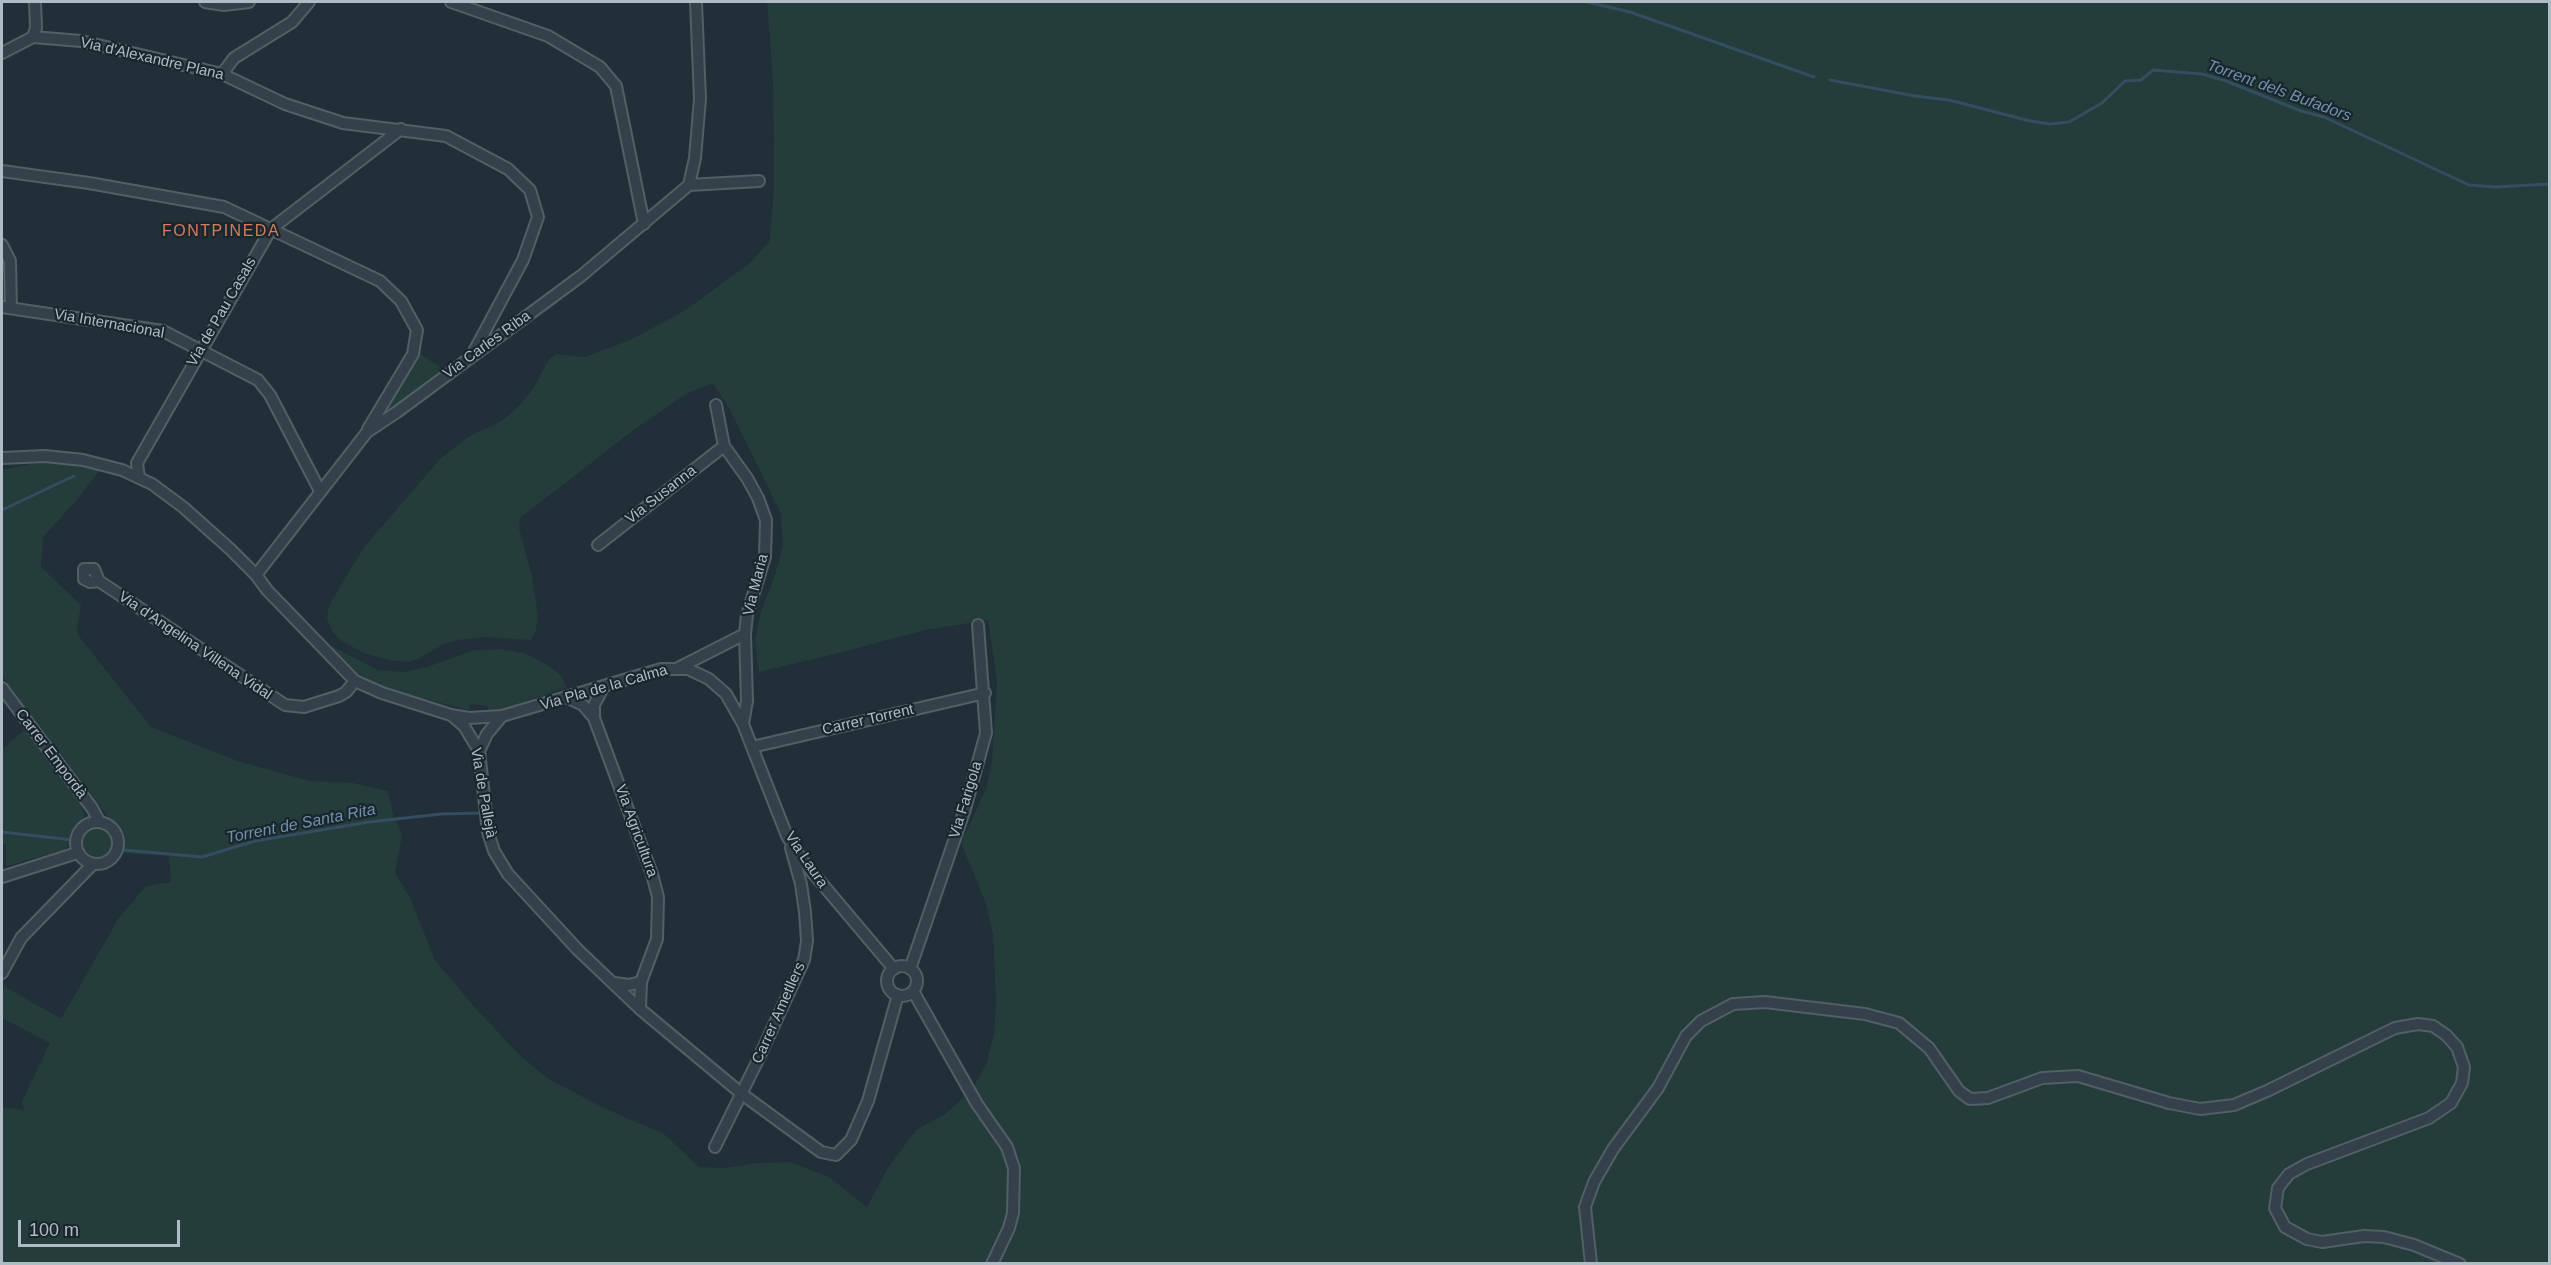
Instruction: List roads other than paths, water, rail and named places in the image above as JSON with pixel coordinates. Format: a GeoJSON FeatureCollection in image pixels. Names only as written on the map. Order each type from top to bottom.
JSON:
{"type":"FeatureCollection","features":[{"type":"Feature","properties":{"kind":"street"},"geometry":{"type":"LineString","coordinates":[[2,53],[33,37],[36,28],[35,2]]}},
{"type":"Feature","properties":{"kind":"street"},"geometry":{"type":"LineString","coordinates":[[205,2],[224,5],[249,2]]}},
{"type":"Feature","properties":{"kind":"street"},"geometry":{"type":"LineString","coordinates":[[222,74],[234,58],[292,22],[309,2]]}},
{"type":"Feature","properties":{"kind":"street"},"geometry":{"type":"LineString","coordinates":[[451,2],[548,36],[600,67],[616,86],[644,224]]}},
{"type":"Feature","properties":{"kind":"street"},"geometry":{"type":"LineString","coordinates":[[696,2],[700,99],[695,158],[689,185],[759,182]]}},
{"type":"Feature","properties":{"kind":"street","name":"Via d'Alexandre Plana"},"geometry":{"type":"LineString","coordinates":[[33,37],[81,41],[222,74],[285,104],[343,123],[446,136],[508,169],[530,190],[538,217],[523,260],[472,355]]}},
{"type":"Feature","properties":{"kind":"street","name":"Via de Pau Casals"},"geometry":{"type":"LineString","coordinates":[[139,477],[137,463],[271,229],[401,129]]}},
{"type":"Feature","properties":{"kind":"street"},"geometry":{"type":"LineString","coordinates":[[2,171],[89,183],[224,207],[380,281],[401,301],[417,330],[413,354],[367,432]]}},
{"type":"Feature","properties":{"kind":"street","name":"Via Carles Riba"},"geometry":{"type":"LineString","coordinates":[[256,575],[367,432],[581,276],[689,185]]}},
{"type":"Feature","properties":{"kind":"street"},"geometry":{"type":"LineString","coordinates":[[2,245],[10,261],[6,308]]}},
{"type":"Feature","properties":{"kind":"street","name":"Via Internacional"},"geometry":{"type":"LineString","coordinates":[[6,308],[163,331],[258,380],[270,395],[320,491]]}},
{"type":"Feature","properties":{"kind":"street","name":"Via Maria"},"geometry":{"type":"LineString","coordinates":[[716,405],[724,446],[747,478],[766,520],[765,557],[747,615],[745,634],[747,701],[743,724]]}},
{"type":"Feature","properties":{"kind":"street","name":"Via Susanna"},"geometry":{"type":"LineString","coordinates":[[597,545],[724,446]]}},
{"type":"Feature","properties":{"kind":"street"},"geometry":{"type":"LineString","coordinates":[[2,458],[65,457],[105,465],[139,477],[163,490],[256,575],[267,591],[355,681],[382,693],[451,715]]}},
{"type":"Feature","properties":{"kind":"street","name":"Via d'Angelina Villena Vidal"},"geometry":{"type":"LineString","coordinates":[[99,581],[285,705],[304,707],[339,696],[346,692],[355,681]]}},
{"type":"Feature","properties":{"kind":"street","name":"Via Farigola"},"geometry":{"type":"LineString","coordinates":[[910,969],[965,809],[986,733],[985,693],[978,625]]}},
{"type":"Feature","properties":{"kind":"street","name":"Via Maria"},"geometry":{"type":"LineString","coordinates":[[678,668],[745,634]]}},
{"type":"Feature","properties":{"kind":"street","name":"Via Pla de la Calma"},"geometry":{"type":"LineString","coordinates":[[451,715],[469,718],[502,716],[661,669],[678,668],[700,673],[710,679],[732,701]]}},
{"type":"Feature","properties":{"kind":"street"},"geometry":{"type":"LineString","coordinates":[[594,718],[594,705],[604,686]]}},
{"type":"Feature","properties":{"kind":"street","name":"Carrer Empordà"},"geometry":{"type":"LineString","coordinates":[[2,688],[92,808],[99,821]]}},
{"type":"Feature","properties":{"kind":"street","name":"Carrer Torrent"},"geometry":{"type":"LineString","coordinates":[[752,747],[985,693]]}},
{"type":"Feature","properties":{"kind":"street"},"geometry":{"type":"LineString","coordinates":[[566,697],[583,705],[594,718]]}},
{"type":"Feature","properties":{"kind":"street","name":"Via Laura"},"geometry":{"type":"LineString","coordinates":[[732,701],[787,836],[822,885],[894,969]]}},
{"type":"Feature","properties":{"kind":"street","name":"Via de Pallejà"},"geometry":{"type":"LineString","coordinates":[[451,715],[464,726],[479,751],[488,832],[501,863],[578,950],[640,1008],[742,1094],[821,1152],[836,1155],[851,1140],[868,1101],[898,994]]}},
{"type":"Feature","properties":{"kind":"street"},"geometry":{"type":"LineString","coordinates":[[479,751],[493,725],[502,716]]}},
{"type":"Feature","properties":{"kind":"street","name":"Via Agricultura"},"geometry":{"type":"LineString","coordinates":[[594,718],[644,852],[658,897],[657,939],[641,982],[640,1008]]}},
{"type":"Feature","properties":{"kind":"street"},"geometry":{"type":"LineString","coordinates":[[99,821],[114,830],[118,846],[111,860],[103,864],[93,864],[86,862],[77,853],[75,840],[83,826],[99,821]]}},
{"type":"Feature","properties":{"kind":"street","name":"Carrer Ametllers"},"geometry":{"type":"LineString","coordinates":[[715,1147],[804,960],[807,941],[805,912],[801,884],[787,836]]}},
{"type":"Feature","properties":{"kind":"street"},"geometry":{"type":"LineString","coordinates":[[2,877],[77,853]]}},
{"type":"Feature","properties":{"kind":"street"},"geometry":{"type":"LineString","coordinates":[[2,974],[21,938],[93,864]]}},
{"type":"Feature","properties":{"kind":"street"},"geometry":{"type":"LineString","coordinates":[[904,966],[910,969],[917,980],[913,991],[905,995],[898,994],[888,985],[888,976],[894,969],[904,966]]}},
{"type":"Feature","properties":{"kind":"street"},"geometry":{"type":"LineString","coordinates":[[615,983],[629,985],[641,982]]}},
{"type":"Feature","properties":{"kind":"street"},"geometry":{"type":"LineString","coordinates":[[913,991],[977,1104],[1007,1147],[1014,1168],[1013,1213],[1009,1228],[992,1263]]}},
{"type":"Feature","properties":{"kind":"street"},"geometry":{"type":"LineString","coordinates":[[1591,1263],[1585,1207],[1603,1165],[1647,1104],[1686,1036],[1701,1021],[1733,1004],[1758,1002],[1865,1014],[1899,1023],[1923,1041],[1959,1092],[1970,1099],[1988,1098],[2042,1078],[2078,1076],[2169,1103],[2200,1109],[2234,1104],[2268,1091],[2395,1028],[2418,1024],[2433,1026],[2457,1047],[2464,1067],[2462,1083],[2451,1103],[2429,1118],[2307,1164],[2289,1174],[2278,1188],[2275,1208],[2285,1227],[2307,1239],[2322,1242],[2364,1236],[2384,1237],[2414,1245],[2460,1263]]}},
{"type":"Feature","properties":{"kind":"waterway"},"geometry":{"type":"LineString","coordinates":[[1587,2],[1630,12],[1814,77]]}},
{"type":"Feature","properties":{"kind":"waterway","name":"Torrent dels Bufadors"},"geometry":{"type":"LineString","coordinates":[[1830,80],[1949,100],[2050,124],[2069,122],[2102,103],[2125,81],[2141,80],[2153,70],[2202,74],[2226,81],[2301,111],[2324,117],[2469,185],[2494,187],[2550,184]]}},
{"type":"Feature","properties":{"kind":"waterway"},"geometry":{"type":"LineString","coordinates":[[2,510],[74,476]]}},
{"type":"Feature","properties":{"kind":"waterway","name":"Torrent de Santa Rita"},"geometry":{"type":"LineString","coordinates":[[124,850],[202,857],[255,841],[369,822],[441,814],[483,813]]}},
{"type":"Feature","properties":{"kind":"waterway","name":"Torrent de Santa Rita"},"geometry":{"type":"LineString","coordinates":[[2,832],[73,840]]}},
{"type":"Feature","properties":{"kind":"district","name":"FONTPINEDA"},"geometry":{"type":"Point","coordinates":[221,232]}}]}
